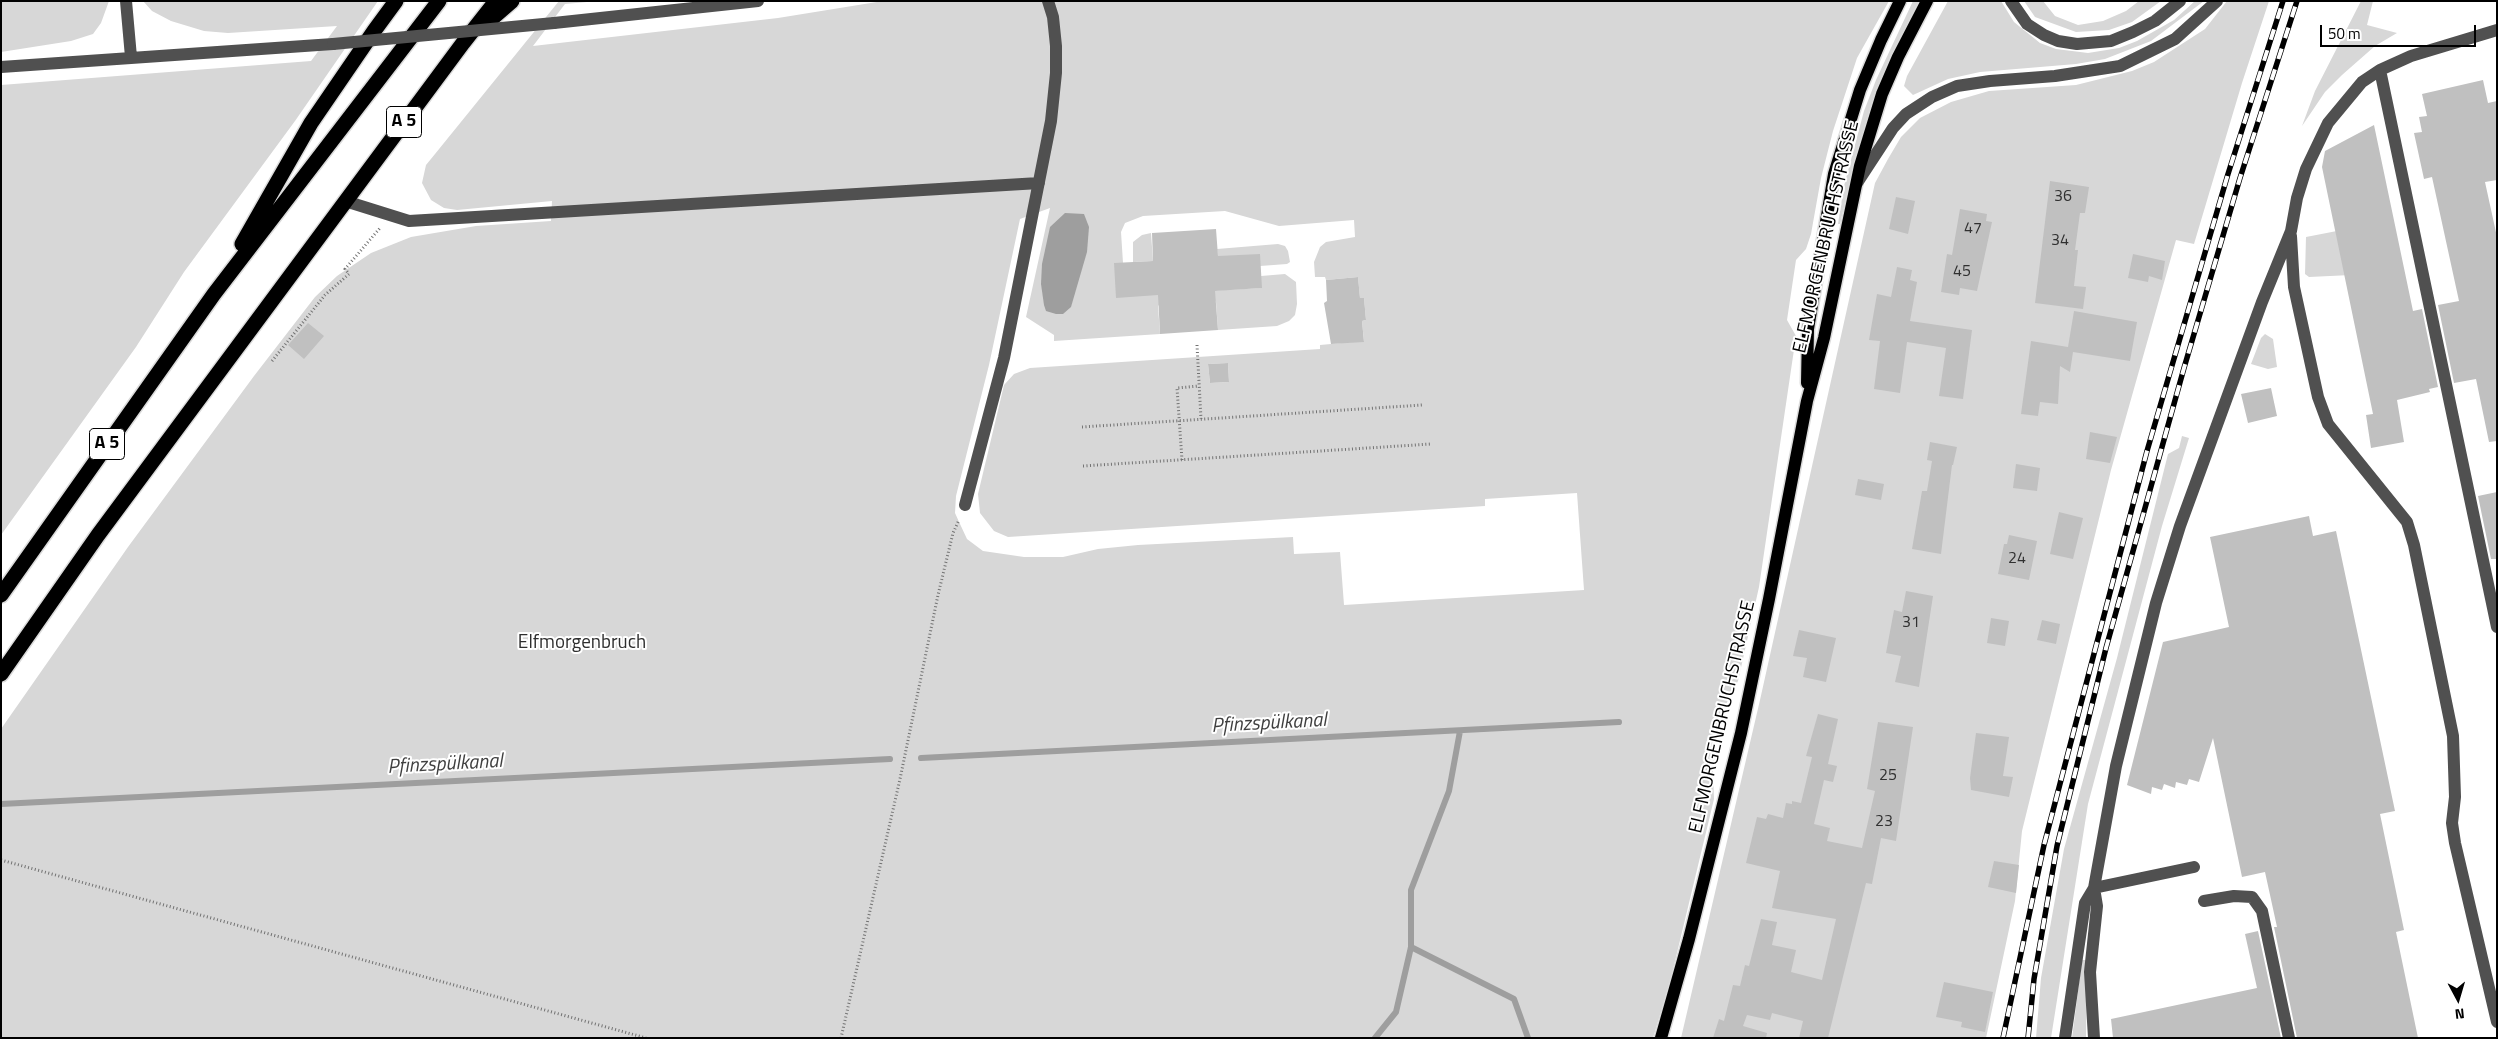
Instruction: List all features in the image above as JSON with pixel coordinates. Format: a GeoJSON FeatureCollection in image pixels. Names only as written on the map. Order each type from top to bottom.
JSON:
{"type":"FeatureCollection","features":[{"type":"Feature","properties":{"kind":"highway","name":"A 5"},"geometry":{"type":"LineString","coordinates":[[214,294],[311,123],[396,1]]}},
{"type":"Feature","properties":{"kind":"highway","name":"A 5"},"geometry":{"type":"LineString","coordinates":[[1,596],[214,294],[439,1]]}},
{"type":"Feature","properties":{"kind":"highway","name":"A 5"},"geometry":{"type":"LineString","coordinates":[[1,674],[98,535],[345,201],[496,1]]}},
{"type":"Feature","properties":{"kind":"highway"},"geometry":{"type":"LineString","coordinates":[[463,43],[512,1]]}},
{"type":"Feature","properties":{"kind":"main road","name":"ELFMORGENBRUCHSTRASSE"},"geometry":{"type":"LineString","coordinates":[[1807,401],[1808,330],[1834,174],[1860,90],[1900,1]]}},
{"type":"Feature","properties":{"kind":"main road","name":"ELFMORGENBRUCHSTRASSE"},"geometry":{"type":"LineString","coordinates":[[1661,1038],[1689,939],[1741,733],[1807,401],[1824,338],[1856,184],[1872,122],[1880,101],[1898,57],[1927,1]]}},
{"type":"Feature","properties":{"kind":"lane"},"geometry":{"type":"LineString","coordinates":[[126,1],[131,57]]}},
{"type":"Feature","properties":{"kind":"lane"},"geometry":{"type":"LineString","coordinates":[[1,67],[333,44],[758,1]]}},
{"type":"Feature","properties":{"kind":"lane"},"geometry":{"type":"LineString","coordinates":[[965,505],[1004,358],[1051,120],[1056,73],[1055,36],[1048,1]]}},
{"type":"Feature","properties":{"kind":"lane"},"geometry":{"type":"LineString","coordinates":[[2011,1],[2027,24],[2058,41],[2077,44],[2111,41],[2133,32],[2155,21],[2180,1]]}},
{"type":"Feature","properties":{"kind":"lane"},"geometry":{"type":"LineString","coordinates":[[1856,184],[1893,128],[1906,114],[1932,96],[1957,86],[1974,83],[2055,76],[2120,66],[2175,39],[2217,1]]}},
{"type":"Feature","properties":{"kind":"lane"},"geometry":{"type":"LineString","coordinates":[[2094,1038],[2090,972],[2097,906],[2094,888],[2116,766],[2156,603],[2180,526],[2262,302],[2291,231],[2297,198],[2306,169],[2328,122],[2362,82],[2380,70],[2411,56],[2497,30]]}},
{"type":"Feature","properties":{"kind":"lane"},"geometry":{"type":"LineString","coordinates":[[2380,70],[2497,627]]}},
{"type":"Feature","properties":{"kind":"lane"},"geometry":{"type":"LineString","coordinates":[[345,201],[409,221],[1039,183]]}},
{"type":"Feature","properties":{"kind":"lane"},"geometry":{"type":"LineString","coordinates":[[2291,231],[2294,288],[2318,397],[2328,424],[2407,522],[2414,545],[2453,736],[2455,797],[2452,823],[2455,843],[2497,1022]]}},
{"type":"Feature","properties":{"kind":"lane"},"geometry":{"type":"LineString","coordinates":[[2066,1038],[2084,904],[2094,888],[2194,867]]}},
{"type":"Feature","properties":{"kind":"lane"},"geometry":{"type":"LineString","coordinates":[[2204,901],[2234,896],[2252,898],[2262,911],[2289,1038]]}},
{"type":"Feature","properties":{"kind":"path"},"geometry":{"type":"LineString","coordinates":[[272,361],[325,295],[349,274],[345,269],[391,215]]}},
{"type":"Feature","properties":{"kind":"path"},"geometry":{"type":"LineString","coordinates":[[1197,345],[1202,419]]}},
{"type":"Feature","properties":{"kind":"path"},"geometry":{"type":"LineString","coordinates":[[1182,460],[1177,388],[1199,386]]}},
{"type":"Feature","properties":{"kind":"path"},"geometry":{"type":"LineString","coordinates":[[1082,427],[1422,405]]}},
{"type":"Feature","properties":{"kind":"path"},"geometry":{"type":"LineString","coordinates":[[1083,466],[1431,444]]}},
{"type":"Feature","properties":{"kind":"path"},"geometry":{"type":"LineString","coordinates":[[841,1038],[900,779],[938,595],[953,533],[965,505]]}},
{"type":"Feature","properties":{"kind":"path"},"geometry":{"type":"LineString","coordinates":[[1,860],[646,1038]]}},
{"type":"Feature","properties":{"kind":"green space"},"geometry":{"type":"Polygon","coordinates":[[[1,1],[109,1],[101,23],[93,34],[71,41],[1,52],[1,1]]]}},
{"type":"Feature","properties":{"kind":"green space"},"geometry":{"type":"Polygon","coordinates":[[[143,1],[378,1],[295,121],[184,272],[136,347],[1,535],[1,85],[311,61],[337,26],[228,33],[204,31],[171,21],[152,11],[143,1]]]}},
{"type":"Feature","properties":{"kind":"green space","name":"Elfmorgenbruch"},"geometry":{"type":"Polygon","coordinates":[[[559,1],[598,1],[565,4],[533,46],[778,18],[883,1],[1889,1],[1857,58],[1833,131],[1821,178],[1811,234],[1806,249],[1796,260],[1787,320],[1796,336],[1759,587],[1738,681],[1723,710],[1720,725],[1715,725],[1713,733],[1717,737],[1713,771],[1714,799],[1670,982],[1653,1038],[1,1038],[1,729],[128,547],[254,376],[315,297],[337,276],[371,253],[411,237],[476,226],[551,221],[552,201],[457,210],[444,208],[431,200],[422,183],[426,165],[559,1]],[[1050,208],[1020,219],[989,365],[956,496],[955,513],[967,539],[983,551],[1024,557],[1063,557],[1098,549],[1138,545],[1293,537],[1294,554],[1340,552],[1344,605],[1584,590],[1577,493],[1485,499],[1485,506],[1008,537],[994,531],[980,513],[978,494],[1004,385],[1014,374],[1030,368],[1320,349],[1320,345],[1364,341],[1362,321],[1366,320],[1364,298],[1360,298],[1358,277],[1326,280],[1325,277],[1315,277],[1314,262],[1320,247],[1326,242],[1355,237],[1354,220],[1279,226],[1225,211],[1143,216],[1125,223],[1121,232],[1123,263],[1168,294],[1158,306],[1160,334],[1054,341],[1054,335],[1026,317],[1050,208]],[[1228,363],[1208,364],[1210,383],[1229,382],[1228,363]]]}},
{"type":"Feature","properties":{"kind":"green space"},"geometry":{"type":"Polygon","coordinates":[[[1913,1],[1921,1],[1893,54],[1874,100],[1858,148],[1840,224],[1838,224],[1844,186],[1864,111],[1876,80],[1913,1]]]}},
{"type":"Feature","properties":{"kind":"green space"},"geometry":{"type":"Polygon","coordinates":[[[1948,1],[2001,1],[2014,22],[2040,43],[2056,49],[2088,53],[2119,48],[2137,41],[2174,20],[2195,1],[2204,1],[2151,41],[2105,59],[2076,64],[1980,72],[1948,79],[1913,95],[1904,86],[1907,76],[1948,1]]]}},
{"type":"Feature","properties":{"kind":"green space"},"geometry":{"type":"Polygon","coordinates":[[[2024,1],[2043,1],[2055,16],[2078,25],[2103,21],[2126,11],[2139,1],[2161,1],[2132,22],[2109,30],[2076,32],[2035,17],[2024,1]]]}},
{"type":"Feature","properties":{"kind":"green space"},"geometry":{"type":"Polygon","coordinates":[[[2227,1],[2269,1],[2242,83],[2194,244],[2176,240],[2111,470],[2022,831],[2015,901],[1986,1038],[1681,1038],[1760,700],[1875,183],[1901,137],[1920,118],[1951,102],[1989,91],[2076,85],[2132,71],[2154,62],[2205,29],[2227,1]]]}},
{"type":"Feature","properties":{"kind":"green space"},"geometry":{"type":"Polygon","coordinates":[[[2361,1],[2373,1],[2367,25],[2397,33],[2375,46],[2342,75],[2325,92],[2302,126],[2315,91],[2361,1]]]}},
{"type":"Feature","properties":{"kind":"green space"},"geometry":{"type":"Polygon","coordinates":[[[2342,230],[2351,275],[2309,277],[2305,274],[2306,237],[2342,230]]]}},
{"type":"Feature","properties":{"kind":"green space"},"geometry":{"type":"Polygon","coordinates":[[[1151,233],[1153,261],[1133,262],[1133,242],[1142,235],[1151,233]]]}},
{"type":"Feature","properties":{"kind":"green space"},"geometry":{"type":"Polygon","coordinates":[[[1278,244],[1285,246],[1288,251],[1290,262],[1287,264],[1260,266],[1218,256],[1217,249],[1278,244]]]}},
{"type":"Feature","properties":{"kind":"green space"},"geometry":{"type":"Polygon","coordinates":[[[1285,274],[1296,282],[1297,304],[1295,315],[1289,321],[1277,326],[1218,330],[1216,302],[1207,291],[1261,288],[1261,276],[1285,274]]]}},
{"type":"Feature","properties":{"kind":"green space"},"geometry":{"type":"Polygon","coordinates":[[[2265,334],[2273,339],[2277,367],[2268,369],[2251,364],[2261,338],[2265,334]]]}},
{"type":"Feature","properties":{"kind":"green space"},"geometry":{"type":"Polygon","coordinates":[[[2182,436],[2189,438],[2162,526],[2088,804],[2051,1038],[2036,1038],[2041,978],[2064,849],[2117,658],[2168,454],[2179,448],[2182,436]]]}},
{"type":"Feature","properties":{"kind":"green space"},"geometry":{"type":"Polygon","coordinates":[[[2082,960],[2087,960],[2086,1038],[2072,1038],[2082,960]]]}},
{"type":"Feature","properties":{"kind":"shaded area"},"geometry":{"type":"Polygon","coordinates":[[[1065,213],[1084,214],[1089,227],[1087,252],[1071,307],[1063,314],[1056,314],[1046,311],[1044,305],[1041,284],[1042,264],[1050,227],[1065,213]]]}},
{"type":"Feature","properties":{"kind":"building"},"geometry":{"type":"Polygon","coordinates":[[[2483,80],[2488,103],[2497,101],[2497,180],[2485,182],[2497,237],[2497,441],[2489,442],[2476,379],[2454,383],[2438,305],[2459,301],[2432,177],[2424,179],[2414,133],[2422,132],[2419,117],[2427,116],[2422,94],[2483,80]]]}},
{"type":"Feature","properties":{"kind":"building"},"geometry":{"type":"Polygon","coordinates":[[[2374,125],[2413,311],[2422,309],[2438,387],[2429,389],[2430,392],[2397,400],[2404,442],[2371,448],[2366,415],[2373,414],[2322,167],[2325,151],[2374,125]]]}},
{"type":"Feature","properties":{"kind":"building"},"geometry":{"type":"Polygon","coordinates":[[[2050,181],[2089,187],[2085,213],[2080,213],[2075,250],[2078,250],[2074,286],[2086,287],[2083,309],[2035,303],[2050,181]]]}},
{"type":"Feature","properties":{"kind":"building"},"geometry":{"type":"Polygon","coordinates":[[[1896,197],[1915,201],[1908,234],[1889,229],[1896,197]]]}},
{"type":"Feature","properties":{"kind":"building"},"geometry":{"type":"Polygon","coordinates":[[[1960,209],[1987,214],[1986,221],[1992,222],[1977,291],[1960,288],[1959,295],[1941,292],[1947,254],[1952,255],[1960,209]]]}},
{"type":"Feature","properties":{"kind":"building"},"geometry":{"type":"Polygon","coordinates":[[[1216,229],[1218,256],[1260,254],[1262,288],[1215,291],[1218,330],[1160,334],[1158,295],[1116,298],[1114,263],[1153,261],[1152,233],[1216,229]]]}},
{"type":"Feature","properties":{"kind":"building"},"geometry":{"type":"Polygon","coordinates":[[[2133,254],[2165,261],[2162,280],[2149,276],[2148,282],[2128,278],[2133,254]]]}},
{"type":"Feature","properties":{"kind":"building"},"geometry":{"type":"Polygon","coordinates":[[[1897,267],[1912,270],[1910,280],[1917,282],[1910,321],[1972,330],[1963,399],[1939,396],[1946,348],[1907,342],[1900,393],[1874,389],[1880,341],[1869,340],[1877,294],[1891,297],[1897,267]]]}},
{"type":"Feature","properties":{"kind":"building"},"geometry":{"type":"Polygon","coordinates":[[[1358,277],[1360,298],[1364,298],[1366,320],[1362,321],[1364,342],[1331,344],[1324,303],[1327,301],[1326,280],[1358,277]]]}},
{"type":"Feature","properties":{"kind":"building"},"geometry":{"type":"Polygon","coordinates":[[[2074,311],[2137,322],[2130,361],[2073,352],[2070,372],[2060,366],[2058,404],[2040,402],[2038,416],[2021,414],[2031,341],[2068,347],[2074,311]]]}},
{"type":"Feature","properties":{"kind":"building"},"geometry":{"type":"Polygon","coordinates":[[[308,323],[324,336],[304,359],[288,345],[308,323]]]}},
{"type":"Feature","properties":{"kind":"building"},"geometry":{"type":"Polygon","coordinates":[[[1228,363],[1229,382],[1210,383],[1208,364],[1228,363]]]}},
{"type":"Feature","properties":{"kind":"building"},"geometry":{"type":"Polygon","coordinates":[[[2271,388],[2277,416],[2248,423],[2241,394],[2271,388]]]}},
{"type":"Feature","properties":{"kind":"building"},"geometry":{"type":"Polygon","coordinates":[[[2090,432],[2117,437],[2110,463],[2086,459],[2090,432]]]}},
{"type":"Feature","properties":{"kind":"building"},"geometry":{"type":"Polygon","coordinates":[[[1930,442],[1957,447],[1952,465],[1941,554],[1912,549],[1922,491],[1927,491],[1932,461],[1927,460],[1930,442]]]}},
{"type":"Feature","properties":{"kind":"building"},"geometry":{"type":"Polygon","coordinates":[[[2016,464],[2040,468],[2037,491],[2013,488],[2016,464]]]}},
{"type":"Feature","properties":{"kind":"building"},"geometry":{"type":"Polygon","coordinates":[[[1858,479],[1884,484],[1881,500],[1855,495],[1858,479]]]}},
{"type":"Feature","properties":{"kind":"building"},"geometry":{"type":"Polygon","coordinates":[[[2497,492],[2497,559],[2491,559],[2478,496],[2497,492]]]}},
{"type":"Feature","properties":{"kind":"building"},"geometry":{"type":"Polygon","coordinates":[[[2059,512],[2083,518],[2073,559],[2050,554],[2059,512]]]}},
{"type":"Feature","properties":{"kind":"building"},"geometry":{"type":"Polygon","coordinates":[[[2309,516],[2313,536],[2336,531],[2395,811],[2380,814],[2404,930],[2396,932],[2418,1038],[2297,1038],[2274,927],[2277,927],[2265,872],[2242,877],[2213,738],[2199,782],[2189,779],[2187,785],[2176,782],[2175,788],[2164,784],[2162,790],[2152,787],[2151,794],[2127,785],[2163,642],[2229,627],[2210,537],[2309,516]]]}},
{"type":"Feature","properties":{"kind":"building"},"geometry":{"type":"Polygon","coordinates":[[[2009,535],[2037,541],[2029,580],[1998,574],[2004,544],[2007,544],[2009,535]]]}},
{"type":"Feature","properties":{"kind":"building"},"geometry":{"type":"Polygon","coordinates":[[[1906,591],[1933,596],[1919,687],[1895,682],[1901,656],[1886,653],[1894,610],[1902,612],[1906,591]]]}},
{"type":"Feature","properties":{"kind":"building"},"geometry":{"type":"Polygon","coordinates":[[[1991,618],[2009,621],[2005,646],[1987,643],[1991,618]]]}},
{"type":"Feature","properties":{"kind":"building"},"geometry":{"type":"Polygon","coordinates":[[[2042,620],[2060,624],[2056,644],[2037,640],[2042,620]]]}},
{"type":"Feature","properties":{"kind":"building"},"geometry":{"type":"Polygon","coordinates":[[[1799,630],[1836,638],[1826,682],[1803,677],[1807,658],[1793,656],[1799,630]]]}},
{"type":"Feature","properties":{"kind":"building"},"geometry":{"type":"Polygon","coordinates":[[[1818,714],[1838,719],[1828,764],[1837,766],[1833,782],[1824,780],[1814,824],[1830,828],[1827,841],[1862,848],[1875,791],[1867,789],[1878,722],[1913,727],[1896,841],[1881,838],[1872,884],[1866,883],[1828,1038],[1799,1038],[1803,1021],[1772,1013],[1770,1020],[1747,1015],[1743,1026],[1767,1033],[1766,1038],[1713,1038],[1719,1019],[1724,1021],[1733,985],[1740,986],[1745,965],[1749,966],[1761,919],[1777,922],[1772,945],[1796,950],[1791,972],[1822,980],[1836,919],[1772,908],[1780,871],[1746,863],[1757,817],[1766,819],[1768,814],[1783,818],[1786,803],[1792,804],[1792,801],[1801,803],[1812,757],[1806,756],[1818,714]]]}},
{"type":"Feature","properties":{"kind":"building"},"geometry":{"type":"Polygon","coordinates":[[[1976,733],[2009,737],[2003,776],[2013,777],[2009,797],[1971,790],[1970,778],[1976,733]]]}},
{"type":"Feature","properties":{"kind":"building"},"geometry":{"type":"Polygon","coordinates":[[[1994,861],[2019,865],[2016,893],[1988,887],[1994,861]]]}},
{"type":"Feature","properties":{"kind":"building"},"geometry":{"type":"Polygon","coordinates":[[[2258,931],[2281,1038],[2113,1038],[2111,1019],[2257,988],[2245,934],[2258,931]]]}},
{"type":"Feature","properties":{"kind":"building"},"geometry":{"type":"Polygon","coordinates":[[[1944,982],[1993,992],[1985,1032],[1961,1027],[1962,1022],[1936,1017],[1944,982]]]}},
{"type":"Feature","properties":{"kind":"waterway","name":"Pfinzspülkanal"},"geometry":{"type":"LineString","coordinates":[[921,758],[1619,722]]}},
{"type":"Feature","properties":{"kind":"waterway"},"geometry":{"type":"LineString","coordinates":[[1375,1038],[1396,1012],[1411,947],[1411,890],[1449,791],[1460,731]]}},
{"type":"Feature","properties":{"kind":"waterway","name":"Pfinzspülkanal"},"geometry":{"type":"LineString","coordinates":[[1,804],[890,759]]}},
{"type":"Feature","properties":{"kind":"waterway"},"geometry":{"type":"LineString","coordinates":[[1411,947],[1514,999],[1528,1038]]}},
{"type":"Feature","properties":{"kind":"railway"},"geometry":{"type":"LineString","coordinates":[[2003,1038],[2044,845],[2147,451],[2228,174],[2283,1]]}},
{"type":"Feature","properties":{"kind":"railway"},"geometry":{"type":"LineString","coordinates":[[2028,1038],[2034,979],[2057,846],[2106,648],[2184,368],[2240,178],[2297,1]]}}]}
